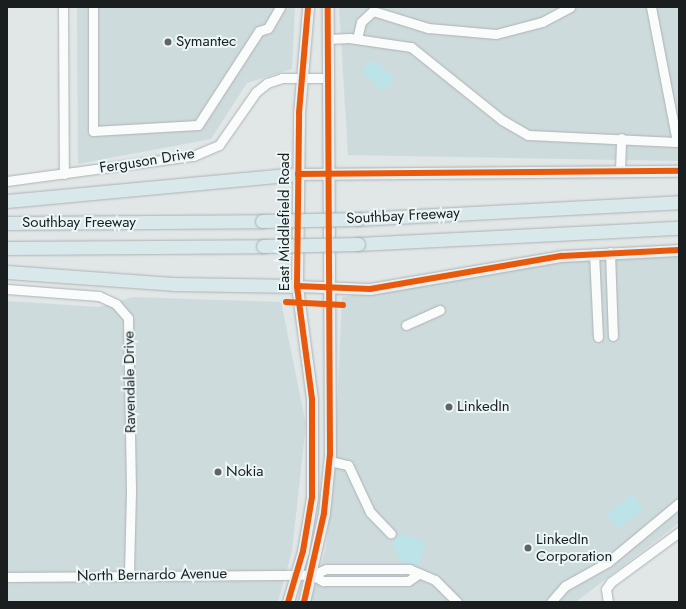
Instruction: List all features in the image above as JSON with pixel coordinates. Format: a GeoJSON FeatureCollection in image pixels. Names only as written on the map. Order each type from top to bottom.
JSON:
{"type":"FeatureCollection","features":[{"type":"Feature","properties":{"kind":"highway"},"geometry":{"type":"LineString","coordinates":[[7,201],[298,174]]}},
{"type":"Feature","properties":{"kind":"highway","name":"Southbay Freeway"},"geometry":{"type":"LineString","coordinates":[[7,223],[358,219],[679,202]]}},
{"type":"Feature","properties":{"kind":"highway","name":"Southbay Freeway"},"geometry":{"type":"LineString","coordinates":[[7,248],[358,244],[679,228]]}},
{"type":"Feature","properties":{"kind":"highway"},"geometry":{"type":"LineString","coordinates":[[7,272],[173,284],[297,286]]}},
{"type":"Feature","properties":{"kind":"main road","name":"East Middlefield Road"},"geometry":{"type":"LineString","coordinates":[[288,602],[297,574],[312,497],[314,420],[297,286],[301,78],[308,7]]}},
{"type":"Feature","properties":{"kind":"main road"},"geometry":{"type":"LineString","coordinates":[[304,602],[312,575],[330,461],[328,288],[328,7]]}},
{"type":"Feature","properties":{"kind":"main road"},"geometry":{"type":"LineString","coordinates":[[298,174],[328,172],[679,171]]}},
{"type":"Feature","properties":{"kind":"main road"},"geometry":{"type":"LineString","coordinates":[[297,286],[370,289],[523,262],[594,253],[679,250]]}},
{"type":"Feature","properties":{"kind":"street"},"geometry":{"type":"LineString","coordinates":[[63,7],[64,174]]}},
{"type":"Feature","properties":{"kind":"street"},"geometry":{"type":"LineString","coordinates":[[93,7],[93,131],[198,125],[259,31],[268,28],[280,7]]}},
{"type":"Feature","properties":{"kind":"street"},"geometry":{"type":"LineString","coordinates":[[357,39],[361,22],[373,10],[428,28],[496,34],[542,22],[570,7]]}},
{"type":"Feature","properties":{"kind":"street"},"geometry":{"type":"LineString","coordinates":[[328,39],[357,39],[411,47],[502,120],[528,135],[621,138],[677,142],[651,7]]}},
{"type":"Feature","properties":{"kind":"street","name":"Ferguson Drive"},"geometry":{"type":"LineString","coordinates":[[7,181],[193,156],[219,145],[256,92],[268,83],[282,78],[328,78]]}},
{"type":"Feature","properties":{"kind":"street"},"geometry":{"type":"LineString","coordinates":[[620,171],[621,138]]}},
{"type":"Feature","properties":{"kind":"street"},"geometry":{"type":"LineString","coordinates":[[610,252],[613,336]]}},
{"type":"Feature","properties":{"kind":"street"},"geometry":{"type":"LineString","coordinates":[[594,253],[598,337]]}},
{"type":"Feature","properties":{"kind":"street","name":"Ravendale Drive"},"geometry":{"type":"LineString","coordinates":[[7,289],[99,296],[116,304],[128,318],[131,485],[129,575]]}},
{"type":"Feature","properties":{"kind":"street"},"geometry":{"type":"LineString","coordinates":[[406,325],[440,310]]}},
{"type":"Feature","properties":{"kind":"street"},"geometry":{"type":"LineString","coordinates":[[330,461],[348,465],[370,512],[391,534]]}},
{"type":"Feature","properties":{"kind":"street"},"geometry":{"type":"LineString","coordinates":[[551,602],[565,586],[608,562],[679,503]]}},
{"type":"Feature","properties":{"kind":"street"},"geometry":{"type":"LineString","coordinates":[[608,602],[606,589],[611,582],[679,532]]}},
{"type":"Feature","properties":{"kind":"street","name":"North Bernardo Avenue"},"geometry":{"type":"LineString","coordinates":[[7,577],[312,575],[338,568],[409,569],[417,575],[436,580],[457,602]]}},
{"type":"Feature","properties":{"kind":"shaded area"},"geometry":{"type":"Polygon","coordinates":[[[77,7],[295,7],[292,69],[247,83],[211,139],[78,164],[77,7]]]}},
{"type":"Feature","properties":{"kind":"shaded area"},"geometry":{"type":"Polygon","coordinates":[[[339,7],[679,7],[679,161],[348,155],[339,7]]]}},
{"type":"Feature","properties":{"kind":"shaded area"},"geometry":{"type":"Polygon","coordinates":[[[372,59],[395,78],[383,91],[361,72],[372,59]]]}},
{"type":"Feature","properties":{"kind":"shaded area"},"geometry":{"type":"Polygon","coordinates":[[[679,257],[679,523],[576,602],[310,602],[326,548],[334,474],[342,297],[563,261],[679,257]]]}},
{"type":"Feature","properties":{"kind":"shaded area"},"geometry":{"type":"Polygon","coordinates":[[[133,297],[281,302],[306,424],[292,551],[278,602],[7,602],[7,301],[99,307],[133,297]]]}},
{"type":"Feature","properties":{"kind":"shaded area"},"geometry":{"type":"Polygon","coordinates":[[[632,495],[643,510],[618,529],[607,514],[632,495]]]}},
{"type":"Feature","properties":{"kind":"shaded area"},"geometry":{"type":"Polygon","coordinates":[[[399,534],[420,539],[425,547],[419,564],[409,565],[399,559],[392,543],[399,534]]]}},
{"type":"Feature","properties":{"kind":"shaded area"},"geometry":{"type":"Polygon","coordinates":[[[327,572],[409,572],[410,574],[326,576],[327,572]]]}},
{"type":"Feature","properties":{"kind":"cycle path"},"geometry":{"type":"LineString","coordinates":[[288,602],[303,551],[312,497],[312,399],[297,286],[299,113],[308,7]]}},
{"type":"Feature","properties":{"kind":"cycle path"},"geometry":{"type":"LineString","coordinates":[[304,602],[324,513],[330,454],[328,7]]}},
{"type":"Feature","properties":{"kind":"cycle path"},"geometry":{"type":"LineString","coordinates":[[298,174],[679,171]]}},
{"type":"Feature","properties":{"kind":"cycle path"},"geometry":{"type":"LineString","coordinates":[[297,286],[370,289],[562,256],[679,250]]}},
{"type":"Feature","properties":{"kind":"cycle path"},"geometry":{"type":"LineString","coordinates":[[286,302],[343,305]]}},
{"type":"Feature","properties":{"kind":"place","name":"Symantec"},"geometry":{"type":"Point","coordinates":[168,42]}},
{"type":"Feature","properties":{"kind":"place","name":"LinkedIn"},"geometry":{"type":"Point","coordinates":[449,407]}},
{"type":"Feature","properties":{"kind":"place","name":"Nokia"},"geometry":{"type":"Point","coordinates":[218,472]}},
{"type":"Feature","properties":{"kind":"place","name":"LinkedIn Corporation"},"geometry":{"type":"Point","coordinates":[528,548]}}]}
